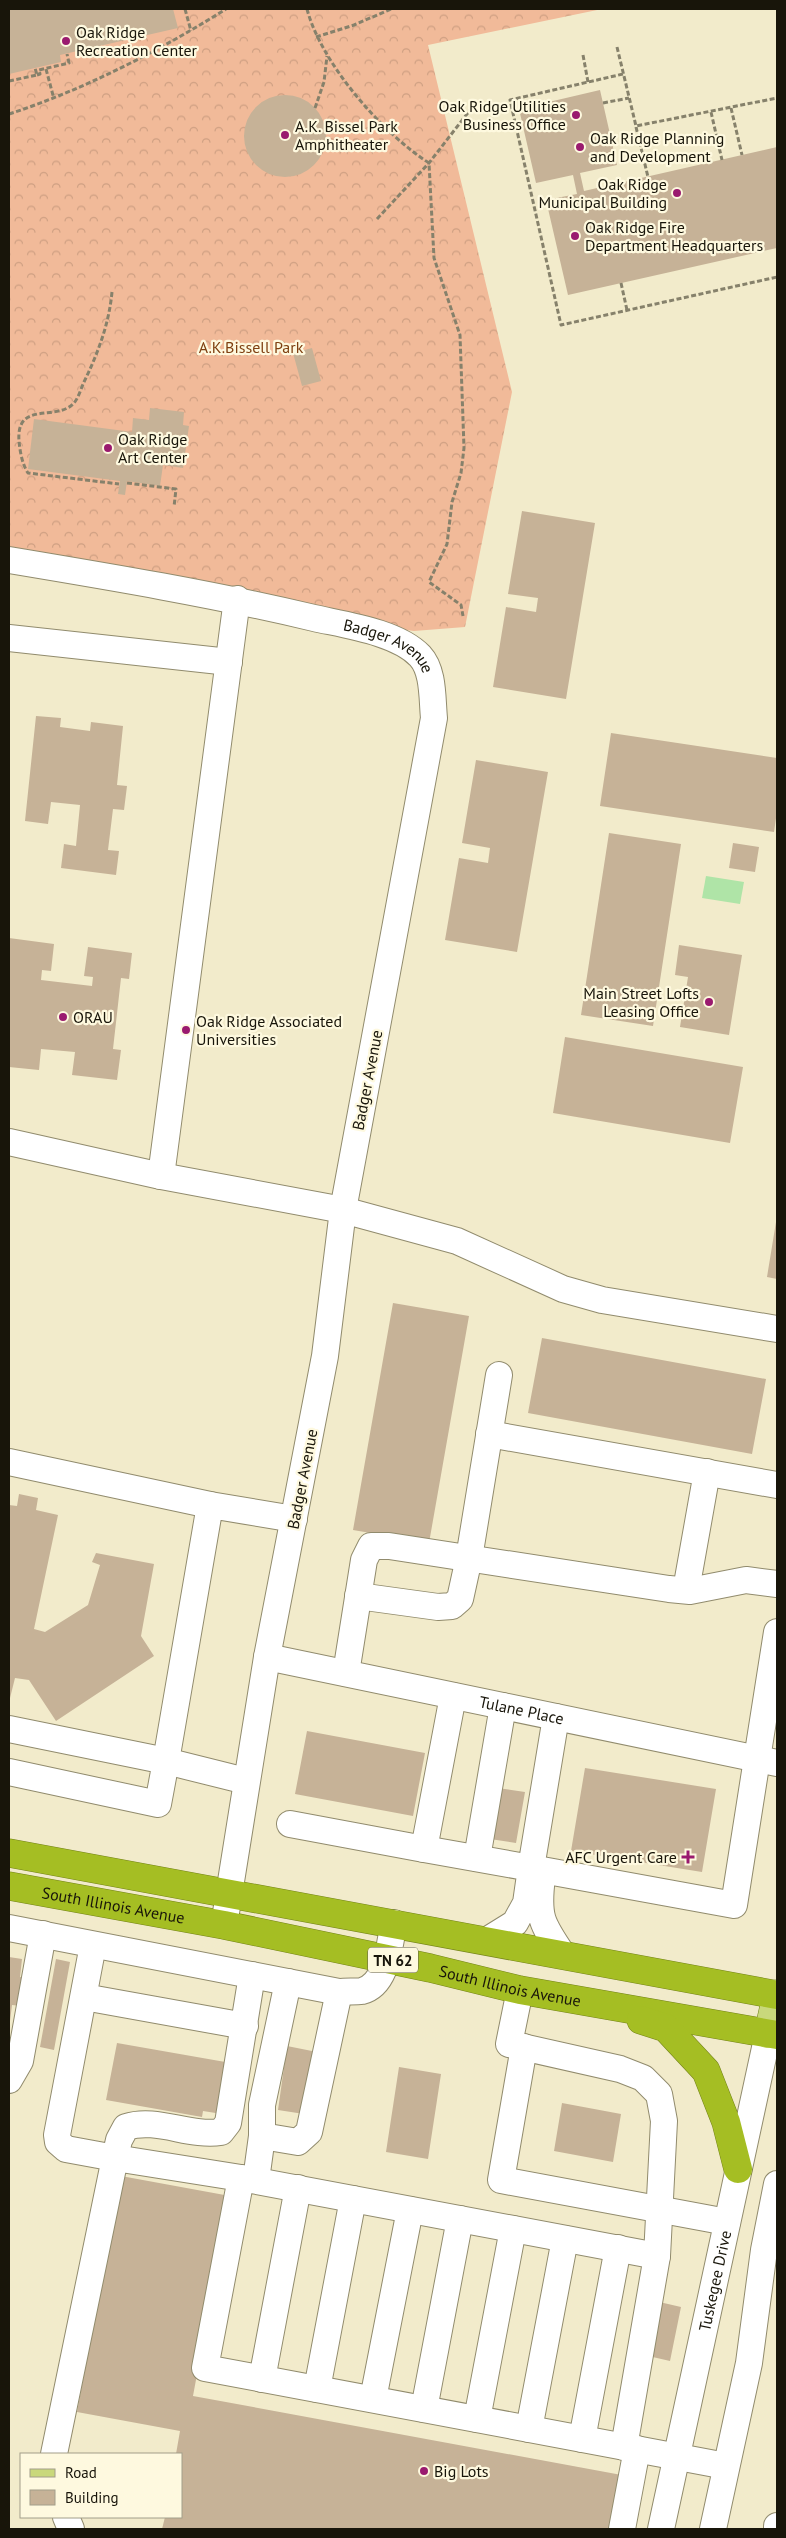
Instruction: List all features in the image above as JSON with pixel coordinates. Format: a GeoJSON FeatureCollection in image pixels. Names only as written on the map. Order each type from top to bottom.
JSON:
{"type":"FeatureCollection","features":[{"type":"Feature","properties":{"kind":"highway","name":"South Illinois Avenue"},"geometry":{"type":"LineString","coordinates":[[9,1853],[777,1995]]}},
{"type":"Feature","properties":{"kind":"highway","name":"South Illinois Avenue"},"geometry":{"type":"LineString","coordinates":[[9,1886],[224,1925],[386,1959],[520,1990],[773,2035]]}},
{"type":"Feature","properties":{"kind":"highway"},"geometry":{"type":"LineString","coordinates":[[581,2000],[666,2028],[706,2071],[726,2122],[738,2169]]}},
{"type":"Feature","properties":{"kind":"main road"},"geometry":{"type":"LineString","coordinates":[[773,2035],[777,1995]]}},
{"type":"Feature","properties":{"kind":"street","name":"Badger Avenue"},"geometry":{"type":"LineString","coordinates":[[9,560],[237,599],[396,639],[421,656],[430,679],[434,718],[343,1210],[325,1356],[267,1657],[224,1925]]}},
{"type":"Feature","properties":{"kind":"street"},"geometry":{"type":"LineString","coordinates":[[161,1176],[237,599]]}},
{"type":"Feature","properties":{"kind":"street"},"geometry":{"type":"LineString","coordinates":[[9,638],[229,662]]}},
{"type":"Feature","properties":{"kind":"street"},"geometry":{"type":"LineString","coordinates":[[9,1142],[161,1176],[343,1210],[457,1240],[580,1295],[777,1330]]}},
{"type":"Feature","properties":{"kind":"street"},"geometry":{"type":"LineString","coordinates":[[358,1596],[438,1606],[452,1606],[460,1599],[469,1558],[499,1376]]}},
{"type":"Feature","properties":{"kind":"street"},"geometry":{"type":"LineString","coordinates":[[489,1434],[777,1485]]}},
{"type":"Feature","properties":{"kind":"street"},"geometry":{"type":"LineString","coordinates":[[9,1462],[210,1505],[294,1519]]}},
{"type":"Feature","properties":{"kind":"street"},"geometry":{"type":"LineString","coordinates":[[686,1590],[707,1472]]}},
{"type":"Feature","properties":{"kind":"street"},"geometry":{"type":"LineString","coordinates":[[9,1772],[158,1804],[210,1505]]}},
{"type":"Feature","properties":{"kind":"street"},"geometry":{"type":"LineString","coordinates":[[346,1674],[364,1560],[371,1546],[389,1546],[686,1590],[746,1580],[777,1584]]}},
{"type":"Feature","properties":{"kind":"street"},"geometry":{"type":"LineString","coordinates":[[290,1824],[734,1905],[767,1761],[777,1632]]}},
{"type":"Feature","properties":{"kind":"street","name":"Tulane Place"},"geometry":{"type":"LineString","coordinates":[[267,1657],[767,1761]]}},
{"type":"Feature","properties":{"kind":"street"},"geometry":{"type":"LineString","coordinates":[[424,1849],[453,1696]]}},
{"type":"Feature","properties":{"kind":"street"},"geometry":{"type":"LineString","coordinates":[[477,1858],[503,1706]]}},
{"type":"Feature","properties":{"kind":"street"},"geometry":{"type":"LineString","coordinates":[[556,1717],[537,1869],[538,1904],[545,1930],[563,1955]]}},
{"type":"Feature","properties":{"kind":"street"},"geometry":{"type":"LineString","coordinates":[[9,1729],[166,1761],[246,1781]]}},
{"type":"Feature","properties":{"kind":"street"},"geometry":{"type":"LineString","coordinates":[[486,1941],[515,1923],[526,1903],[537,1869]]}},
{"type":"Feature","properties":{"kind":"street"},"geometry":{"type":"LineString","coordinates":[[9,1928],[339,1992],[363,1990],[376,1982],[383,1972],[394,1923]]}},
{"type":"Feature","properties":{"kind":"street"},"geometry":{"type":"LineString","coordinates":[[9,2080],[20,2061],[43,1934]]}},
{"type":"Feature","properties":{"kind":"street"},"geometry":{"type":"LineString","coordinates":[[93,1945],[57,2134],[58,2142],[66,2149],[249,2179],[657,2256]]}},
{"type":"Feature","properties":{"kind":"street"},"geometry":{"type":"LineString","coordinates":[[54,2453],[119,2140],[126,2126],[139,2123],[208,2134],[221,2132],[228,2123],[252,1975]]}},
{"type":"Feature","properties":{"kind":"street"},"geometry":{"type":"LineString","coordinates":[[288,1982],[262,2105],[262,2136],[249,2179],[205,2368],[726,2466]]}},
{"type":"Feature","properties":{"kind":"street"},"geometry":{"type":"LineString","coordinates":[[520,1990],[509,2044],[620,2069],[643,2078],[658,2094],[664,2121],[657,2256],[630,2448],[622,2529]]}},
{"type":"Feature","properties":{"kind":"street"},"geometry":{"type":"LineString","coordinates":[[262,2136],[298,2142],[309,2132],[339,1992]]}},
{"type":"Feature","properties":{"kind":"street"},"geometry":{"type":"LineString","coordinates":[[84,1997],[245,2026]]}},
{"type":"Feature","properties":{"kind":"street","name":"Tuskegee Drive"},"geometry":{"type":"LineString","coordinates":[[661,2529],[738,2169],[773,2035]]}},
{"type":"Feature","properties":{"kind":"street"},"geometry":{"type":"LineString","coordinates":[[524,2047],[501,2180],[727,2222]]}},
{"type":"Feature","properties":{"kind":"street"},"geometry":{"type":"LineString","coordinates":[[713,2529],[749,2363],[764,2250],[777,2184]]}},
{"type":"Feature","properties":{"kind":"street"},"geometry":{"type":"LineString","coordinates":[[262,2379],[298,2188]]}},
{"type":"Feature","properties":{"kind":"street"},"geometry":{"type":"LineString","coordinates":[[317,2389],[353,2199]]}},
{"type":"Feature","properties":{"kind":"street"},"geometry":{"type":"LineString","coordinates":[[373,2399],[410,2210]]}},
{"type":"Feature","properties":{"kind":"street"},"geometry":{"type":"LineString","coordinates":[[424,2409],[460,2219]]}},
{"type":"Feature","properties":{"kind":"street"},"geometry":{"type":"LineString","coordinates":[[477,2419],[513,2228]]}},
{"type":"Feature","properties":{"kind":"street"},"geometry":{"type":"LineString","coordinates":[[529,2429],[565,2239]]}},
{"type":"Feature","properties":{"kind":"street"},"geometry":{"type":"LineString","coordinates":[[582,2439],[618,2248]]}},
{"type":"Feature","properties":{"kind":"path"},"geometry":{"type":"LineString","coordinates":[[186,9],[191,31]]}},
{"type":"Feature","properties":{"kind":"path"},"geometry":{"type":"LineString","coordinates":[[9,114],[54,99],[191,31],[226,9]]}},
{"type":"Feature","properties":{"kind":"path"},"geometry":{"type":"LineString","coordinates":[[307,9],[316,37],[358,96],[411,151],[429,163]]}},
{"type":"Feature","properties":{"kind":"path"},"geometry":{"type":"LineString","coordinates":[[316,37],[354,25],[391,9]]}},
{"type":"Feature","properties":{"kind":"path"},"geometry":{"type":"LineString","coordinates":[[617,47],[648,177]]}},
{"type":"Feature","properties":{"kind":"path"},"geometry":{"type":"LineString","coordinates":[[9,82],[40,74],[39,70],[69,63],[67,54]]}},
{"type":"Feature","properties":{"kind":"path"},"geometry":{"type":"LineString","coordinates":[[315,108],[324,82],[327,55]]}},
{"type":"Feature","properties":{"kind":"path"},"geometry":{"type":"LineString","coordinates":[[583,55],[588,82]]}},
{"type":"Feature","properties":{"kind":"path"},"geometry":{"type":"LineString","coordinates":[[35,68],[37,75]]}},
{"type":"Feature","properties":{"kind":"path"},"geometry":{"type":"LineString","coordinates":[[46,69],[54,99]]}},
{"type":"Feature","properties":{"kind":"path"},"geometry":{"type":"LineString","coordinates":[[623,74],[510,100],[561,325],[777,276]]}},
{"type":"Feature","properties":{"kind":"path"},"geometry":{"type":"LineString","coordinates":[[603,103],[629,98]]}},
{"type":"Feature","properties":{"kind":"path"},"geometry":{"type":"LineString","coordinates":[[636,126],[777,98]]}},
{"type":"Feature","properties":{"kind":"path"},"geometry":{"type":"LineString","coordinates":[[377,219],[429,163],[477,101]]}},
{"type":"Feature","properties":{"kind":"path"},"geometry":{"type":"LineString","coordinates":[[731,108],[742,155]]}},
{"type":"Feature","properties":{"kind":"path"},"geometry":{"type":"LineString","coordinates":[[711,112],[722,160]]}},
{"type":"Feature","properties":{"kind":"path"},"geometry":{"type":"LineString","coordinates":[[429,163],[434,258],[460,335],[464,448],[462,473],[452,502],[447,544],[429,582],[461,605],[463,616]]}},
{"type":"Feature","properties":{"kind":"path"},"geometry":{"type":"LineString","coordinates":[[621,283],[627,310]]}},
{"type":"Feature","properties":{"kind":"path"},"geometry":{"type":"LineString","coordinates":[[112,292],[107,328],[75,402],[62,410],[31,416],[23,421],[18,430],[20,447],[28,473],[119,484]]}},
{"type":"Feature","properties":{"kind":"path"},"geometry":{"type":"LineString","coordinates":[[127,483],[176,489],[174,508]]}},
{"type":"Feature","properties":{"kind":"green space","name":"A.K.Bissell Park"},"geometry":{"type":"Polygon","coordinates":[[[9,9],[602,9],[428,45],[512,392],[465,627],[414,631],[398,629],[9,551],[9,9]]]}},
{"type":"Feature","properties":{"kind":"shaded area"},"geometry":{"type":"Polygon","coordinates":[[[706,876],[744,882],[740,904],[702,898],[706,876]]]}},
{"type":"Feature","properties":{"kind":"building","name":"Oak Ridge Recreation Center"},"geometry":{"type":"Polygon","coordinates":[[[9,9],[173,9],[178,28],[60,55],[61,62],[9,74],[9,9]]]}},
{"type":"Feature","properties":{"kind":"building","name":"Oak Ridge Municipal Building"},"geometry":{"type":"Polygon","coordinates":[[[600,90],[617,165],[580,173],[584,191],[777,147],[777,248],[568,295],[546,200],[577,194],[573,175],[536,183],[519,109],[600,90]]]}},
{"type":"Feature","properties":{"kind":"building","name":"A.K. Bissel Park Amphitheater"},"geometry":{"type":"Polygon","coordinates":[[[285,95],[301,98],[314,107],[323,120],[326,136],[323,152],[314,165],[301,174],[285,177],[269,174],[256,165],[247,152],[244,136],[247,120],[256,107],[269,98],[285,95]]]}},
{"type":"Feature","properties":{"kind":"building"},"geometry":{"type":"Polygon","coordinates":[[[312,348],[321,381],[302,386],[293,353],[312,348]]]}},
{"type":"Feature","properties":{"kind":"building","name":"Oak Ridge Art Center"},"geometry":{"type":"Polygon","coordinates":[[[150,408],[184,412],[183,425],[189,426],[183,468],[163,465],[160,486],[127,481],[125,495],[118,494],[120,481],[28,469],[34,419],[132,432],[133,418],[149,420],[150,408]]]}},
{"type":"Feature","properties":{"kind":"building"},"geometry":{"type":"Polygon","coordinates":[[[522,511],[595,523],[566,699],[493,687],[506,607],[536,612],[538,598],[508,594],[522,511]]]}},
{"type":"Feature","properties":{"kind":"building"},"geometry":{"type":"Polygon","coordinates":[[[36,716],[61,718],[60,727],[90,731],[91,722],[123,726],[117,785],[127,786],[124,810],[113,809],[108,850],[119,851],[116,875],[61,868],[64,844],[76,846],[80,805],[51,802],[48,824],[25,821],[36,716]]]}},
{"type":"Feature","properties":{"kind":"building"},"geometry":{"type":"Polygon","coordinates":[[[611,733],[777,758],[777,811],[774,832],[600,806],[611,733]]]}},
{"type":"Feature","properties":{"kind":"building"},"geometry":{"type":"Polygon","coordinates":[[[476,760],[548,772],[517,952],[445,940],[459,858],[488,863],[490,848],[462,843],[476,760]]]}},
{"type":"Feature","properties":{"kind":"building"},"geometry":{"type":"Polygon","coordinates":[[[609,833],[681,844],[653,1026],[581,1015],[609,833]]]}},
{"type":"Feature","properties":{"kind":"building"},"geometry":{"type":"Polygon","coordinates":[[[733,843],[759,847],[755,872],[729,868],[733,843]]]}},
{"type":"Feature","properties":{"kind":"building","name":"ORAU"},"geometry":{"type":"Polygon","coordinates":[[[9,938],[54,944],[51,971],[42,970],[41,980],[92,986],[93,977],[84,976],[88,947],[132,953],[129,979],[121,978],[113,1049],[121,1050],[117,1080],[72,1075],[75,1052],[41,1049],[39,1070],[9,1067],[9,938]]]}},
{"type":"Feature","properties":{"kind":"building","name":"Main Street Lofts Leasing Office"},"geometry":{"type":"Polygon","coordinates":[[[679,945],[742,955],[729,1035],[680,1027],[688,977],[675,975],[679,945]]]}},
{"type":"Feature","properties":{"kind":"building"},"geometry":{"type":"Polygon","coordinates":[[[565,1037],[743,1067],[730,1143],[553,1113],[565,1037]]]}},
{"type":"Feature","properties":{"kind":"building"},"geometry":{"type":"Polygon","coordinates":[[[777,1222],[777,1279],[767,1277],[777,1222]]]}},
{"type":"Feature","properties":{"kind":"building"},"geometry":{"type":"Polygon","coordinates":[[[393,1303],[469,1316],[429,1543],[353,1530],[393,1303]]]}},
{"type":"Feature","properties":{"kind":"building"},"geometry":{"type":"Polygon","coordinates":[[[542,1338],[766,1379],[752,1454],[528,1413],[542,1338]]]}},
{"type":"Feature","properties":{"kind":"building"},"geometry":{"type":"Polygon","coordinates":[[[19,1494],[38,1498],[36,1510],[58,1515],[34,1629],[45,1632],[88,1605],[100,1565],[92,1562],[96,1553],[154,1564],[141,1636],[154,1656],[56,1721],[29,1680],[15,1678],[9,1702],[9,1505],[17,1506],[19,1494]]]}},
{"type":"Feature","properties":{"kind":"building"},"geometry":{"type":"Polygon","coordinates":[[[307,1731],[425,1753],[413,1816],[295,1794],[307,1731]]]}},
{"type":"Feature","properties":{"kind":"building"},"geometry":{"type":"Polygon","coordinates":[[[585,1768],[716,1789],[702,1872],[571,1851],[585,1768]]]}},
{"type":"Feature","properties":{"kind":"building"},"geometry":{"type":"Polygon","coordinates":[[[498,1788],[525,1792],[516,1843],[490,1839],[498,1788]]]}},
{"type":"Feature","properties":{"kind":"building"},"geometry":{"type":"Polygon","coordinates":[[[9,1957],[22,1959],[20,1977],[25,1978],[21,2006],[12,2005],[10,2021],[9,1957]]]}},
{"type":"Feature","properties":{"kind":"building"},"geometry":{"type":"Polygon","coordinates":[[[56,1959],[70,1962],[54,2050],[40,2047],[56,1959]]]}},
{"type":"Feature","properties":{"kind":"building"},"geometry":{"type":"Polygon","coordinates":[[[117,2043],[231,2063],[222,2114],[203,2111],[202,2117],[106,2100],[117,2043]]]}},
{"type":"Feature","properties":{"kind":"building"},"geometry":{"type":"Polygon","coordinates":[[[287,2046],[317,2052],[304,2114],[278,2110],[287,2046]]]}},
{"type":"Feature","properties":{"kind":"building"},"geometry":{"type":"Polygon","coordinates":[[[399,2067],[441,2074],[428,2159],[386,2152],[399,2067]]]}},
{"type":"Feature","properties":{"kind":"building"},"geometry":{"type":"Polygon","coordinates":[[[562,2103],[621,2114],[613,2162],[554,2151],[562,2103]]]}},
{"type":"Feature","properties":{"kind":"building"},"geometry":{"type":"Polygon","coordinates":[[[121,2176],[230,2196],[193,2396],[627,2476],[617,2529],[162,2529],[165,2518],[182,2518],[182,2453],[176,2453],[180,2431],[77,2412],[121,2176]]]}},
{"type":"Feature","properties":{"kind":"building"},"geometry":{"type":"Polygon","coordinates":[[[655,2301],[681,2307],[670,2361],[644,2355],[655,2301]]]}},
{"type":"Feature","properties":{"kind":"place","name":"Oak Ridge Recreation Center"},"geometry":{"type":"Point","coordinates":[66,41]}},
{"type":"Feature","properties":{"kind":"place","name":"Oak Ridge Utilities Business Office"},"geometry":{"type":"Point","coordinates":[576,115]}},
{"type":"Feature","properties":{"kind":"place","name":"A.K. Bissel Park Amphitheater"},"geometry":{"type":"Point","coordinates":[285,135]}},
{"type":"Feature","properties":{"kind":"place","name":"Oak Ridge Planning and Development"},"geometry":{"type":"Point","coordinates":[580,147]}},
{"type":"Feature","properties":{"kind":"place","name":"Oak Ridge Municipal Building"},"geometry":{"type":"Point","coordinates":[677,193]}},
{"type":"Feature","properties":{"kind":"place","name":"Oak Ridge Fire Department Headquarters"},"geometry":{"type":"Point","coordinates":[575,236]}},
{"type":"Feature","properties":{"kind":"place","name":"Oak Ridge Art Center"},"geometry":{"type":"Point","coordinates":[108,448]}},
{"type":"Feature","properties":{"kind":"place","name":"Main Street Lofts Leasing Office"},"geometry":{"type":"Point","coordinates":[709,1002]}},
{"type":"Feature","properties":{"kind":"place","name":"ORAU"},"geometry":{"type":"Point","coordinates":[63,1017]}},
{"type":"Feature","properties":{"kind":"place","name":"Oak Ridge Associated Universities"},"geometry":{"type":"Point","coordinates":[186,1030]}},
{"type":"Feature","properties":{"kind":"place","name":"AFC Urgent Care"},"geometry":{"type":"Point","coordinates":[688,1857]}},
{"type":"Feature","properties":{"kind":"place","name":"Big Lots"},"geometry":{"type":"Point","coordinates":[424,2471]}}]}
